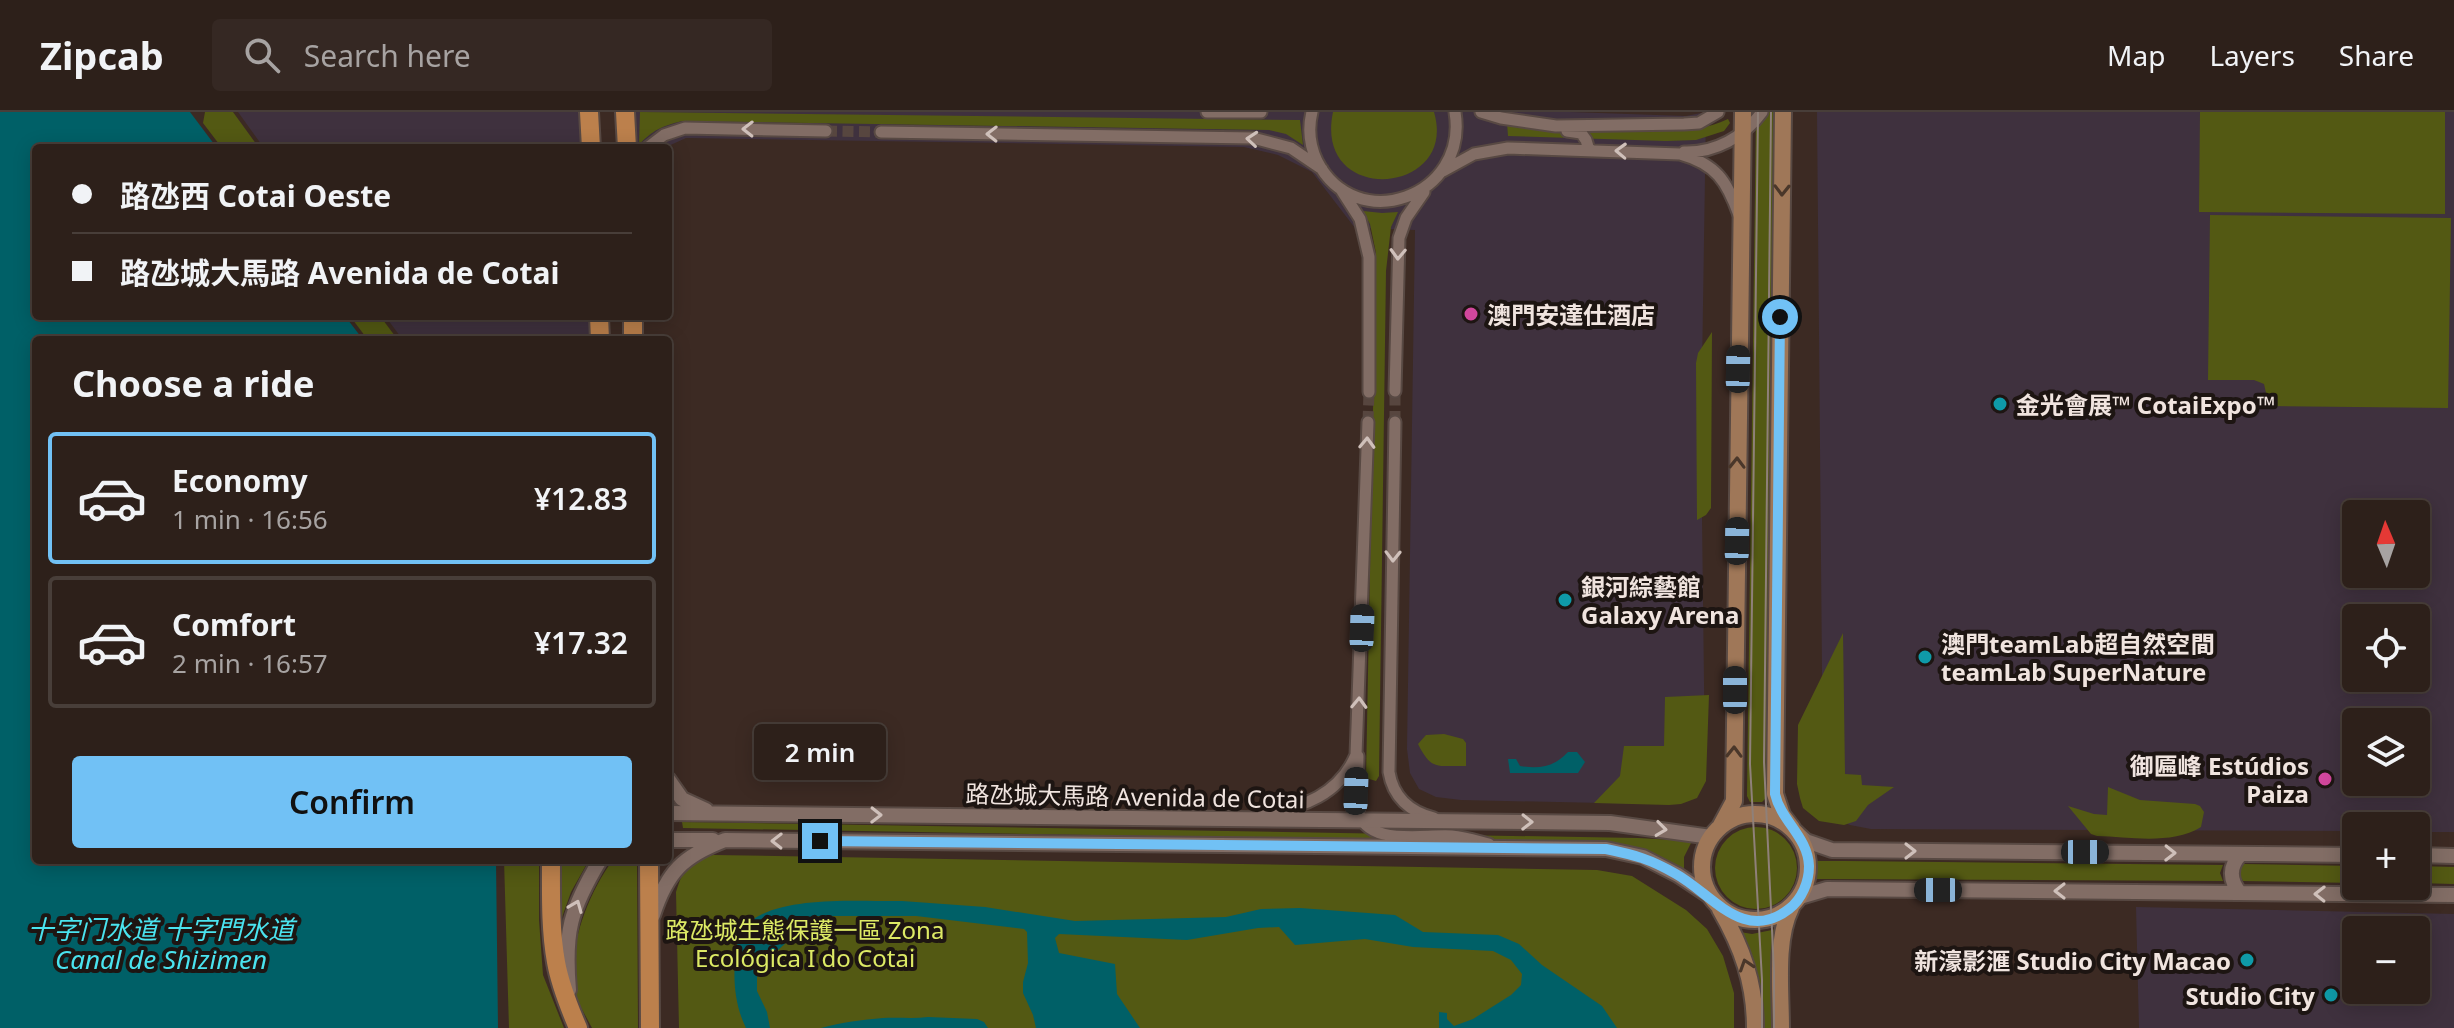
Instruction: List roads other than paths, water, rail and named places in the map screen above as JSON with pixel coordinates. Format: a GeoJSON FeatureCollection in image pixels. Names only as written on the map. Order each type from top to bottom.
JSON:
{"type":"FeatureCollection","features":[{"type":"Feature","properties":{"kind":"main road"},"geometry":{"type":"LineString","coordinates":[[589,112],[591,144]]}},
{"type":"Feature","properties":{"kind":"main road"},"geometry":{"type":"LineString","coordinates":[[625,112],[627,144]]}},
{"type":"Feature","properties":{"kind":"main road"},"geometry":{"type":"LineString","coordinates":[[1743,112],[1734,801],[1704,851],[1701,867],[1704,883],[1738,944],[1750,975],[1755,1002],[1755,1028]]}},
{"type":"Feature","properties":{"kind":"main road"},"geometry":{"type":"LineString","coordinates":[[1781,1028],[1784,922],[1807,881],[1809,864],[1805,847],[1782,815],[1775,794],[1783,112]]}},
{"type":"Feature","properties":{"kind":"main road"},"geometry":{"type":"LineString","coordinates":[[1716,832],[1734,818],[1748,814],[1764,814],[1779,819],[1794,830]]}},
{"type":"Feature","properties":{"kind":"main road"},"geometry":{"type":"LineString","coordinates":[[551,864],[555,960],[578,1028]]}},
{"type":"Feature","properties":{"kind":"main road"},"geometry":{"type":"LineString","coordinates":[[649,864],[650,1028]]}},
{"type":"Feature","properties":{"kind":"main road"},"geometry":{"type":"LineString","coordinates":[[1715,902],[1733,916],[1763,920],[1778,916],[1795,902]]}},
{"type":"Feature","properties":{"kind":"street"},"geometry":{"type":"LineString","coordinates":[[1207,112],[1261,112]]}},
{"type":"Feature","properties":{"kind":"street"},"geometry":{"type":"LineString","coordinates":[[1312,112],[1311,145],[1322,169]]}},
{"type":"Feature","properties":{"kind":"street"},"geometry":{"type":"LineString","coordinates":[[1443,171],[1454,148],[1455,112]]}},
{"type":"Feature","properties":{"kind":"street"},"geometry":{"type":"LineString","coordinates":[[1481,112],[1556,126],[1699,123],[1718,112]]}},
{"type":"Feature","properties":{"kind":"street"},"geometry":{"type":"LineString","coordinates":[[1395,391],[1399,238],[1415,201],[1443,171],[1474,154],[1508,148],[1664,152],[1708,150],[1743,133],[1762,112]]}},
{"type":"Feature","properties":{"kind":"street"},"geometry":{"type":"LineString","coordinates":[[1556,126],[1561,130],[1581,133],[1589,150]]}},
{"type":"Feature","properties":{"kind":"street"},"geometry":{"type":"LineString","coordinates":[[652,144],[664,135],[685,128],[826,131]]}},
{"type":"Feature","properties":{"kind":"street"},"geometry":{"type":"LineString","coordinates":[[881,132],[1253,138],[1291,148],[1322,169],[1339,186],[1360,219],[1369,257],[1369,392]]}},
{"type":"Feature","properties":{"kind":"street"},"geometry":{"type":"LineString","coordinates":[[1664,152],[1698,159],[1722,177],[1743,227]]}},
{"type":"Feature","properties":{"kind":"street"},"geometry":{"type":"LineString","coordinates":[[1339,186],[1360,197],[1384,201],[1416,194],[1429,185]]}},
{"type":"Feature","properties":{"kind":"street"},"geometry":{"type":"LineString","coordinates":[[1368,422],[1357,808],[1369,829],[1387,836],[1457,837],[1513,848]]}},
{"type":"Feature","properties":{"kind":"street"},"geometry":{"type":"LineString","coordinates":[[1395,422],[1389,772],[1393,788],[1407,806],[1428,817],[1449,821]]}},
{"type":"Feature","properties":{"kind":"street"},"geometry":{"type":"LineString","coordinates":[[1243,819],[1289,809],[1321,796],[1346,776],[1358,746]]}},
{"type":"Feature","properties":{"kind":"street","name":"路氹城大馬路 Avenida de Cotai"},"geometry":{"type":"LineString","coordinates":[[672,785],[682,799],[714,813],[1610,823],[1716,832]]}},
{"type":"Feature","properties":{"kind":"street"},"geometry":{"type":"LineString","coordinates":[[672,813],[714,813]]}},
{"type":"Feature","properties":{"kind":"street"},"geometry":{"type":"LineString","coordinates":[[1794,830],[1818,847],[1832,850],[2342,855]]}},
{"type":"Feature","properties":{"kind":"street"},"geometry":{"type":"LineString","coordinates":[[672,840],[725,840]]}},
{"type":"Feature","properties":{"kind":"street","name":"路氹城大馬路 Avenida de Cotai"},"geometry":{"type":"LineString","coordinates":[[650,923],[659,895],[678,867],[699,850],[725,840],[1606,849],[1643,857],[1678,875],[1715,902]]}},
{"type":"Feature","properties":{"kind":"street"},"geometry":{"type":"LineString","coordinates":[[2240,893],[2233,884],[2231,871],[2241,854]]}},
{"type":"Feature","properties":{"kind":"street"},"geometry":{"type":"LineString","coordinates":[[2430,855],[2454,856]]}},
{"type":"Feature","properties":{"kind":"street"},"geometry":{"type":"LineString","coordinates":[[571,1010],[566,954],[569,926],[582,891],[598,864]]}},
{"type":"Feature","properties":{"kind":"street"},"geometry":{"type":"LineString","coordinates":[[1795,902],[1827,889],[2454,895]]}},
{"type":"Feature","properties":{"kind":"water","name":"十字门水道 十字門水道 Canal de Shizimen"},"geometry":{"type":"Polygon","coordinates":[[[0,112],[190,112],[214,144],[32,144],[32,320],[348,320],[360,336],[32,336],[32,864],[496,864],[498,1028],[0,1028],[0,112]]]}},
{"type":"Feature","properties":{"kind":"water"},"geometry":{"type":"Polygon","coordinates":[[[1568,752],[1577,752],[1585,762],[1578,773],[1510,773],[1508,759],[1516,759],[1520,766],[1540,767],[1552,764],[1568,752]]]}},
{"type":"Feature","properties":{"kind":"water"},"geometry":{"type":"Polygon","coordinates":[[[902,901],[985,907],[1075,921],[1226,917],[1261,909],[1300,908],[1395,915],[1423,932],[1498,935],[1519,944],[1542,965],[1602,1006],[1617,1028],[1439,1028],[1439,1012],[1447,1013],[1447,1019],[1454,1026],[1473,1019],[1511,995],[1521,985],[1522,974],[1511,960],[1493,951],[1413,947],[1365,939],[1295,945],[1279,927],[1187,940],[1059,934],[1055,938],[1059,953],[1115,964],[1117,994],[1140,1028],[1036,1028],[1023,993],[1028,963],[1027,932],[1024,929],[916,916],[815,916],[777,951],[757,977],[757,991],[767,1012],[770,1028],[746,1028],[736,996],[735,961],[740,935],[754,919],[771,910],[816,902],[902,901]]]}},
{"type":"Feature","properties":{"kind":"water"},"geometry":{"type":"Polygon","coordinates":[[[875,1019],[977,1019],[988,1028],[821,1028],[875,1019]]]}},
{"type":"Feature","properties":{"kind":"tunnel"},"geometry":{"type":"LineString","coordinates":[[826,131],[881,132]]}},
{"type":"Feature","properties":{"kind":"tunnel"},"geometry":{"type":"LineString","coordinates":[[1395,391],[1395,422]]}},
{"type":"Feature","properties":{"kind":"tunnel"},"geometry":{"type":"LineString","coordinates":[[1368,422],[1369,392]]}},
{"type":"Feature","properties":{"kind":"tram line"},"geometry":{"type":"LineString","coordinates":[[1758,112],[1750,764],[1762,1028]]}},
{"type":"Feature","properties":{"kind":"tram line"},"geometry":{"type":"LineString","coordinates":[[1771,112],[1764,762],[1774,1028]]}},
{"type":"Feature","properties":{"kind":"place","name":"澳門安達仕酒店"},"geometry":{"type":"Point","coordinates":[1471,314]}},
{"type":"Feature","properties":{"kind":"place","name":"金光會展™ CotaiExpo™"},"geometry":{"type":"Point","coordinates":[2000,404]}},
{"type":"Feature","properties":{"kind":"place","name":"銀河綜藝館 Galaxy Arena"},"geometry":{"type":"Point","coordinates":[1565,600]}},
{"type":"Feature","properties":{"kind":"place","name":"澳門teamLab超自然空間 teamLab SuperNature"},"geometry":{"type":"Point","coordinates":[1925,657]}},
{"type":"Feature","properties":{"kind":"place","name":"御匾峰 Estúdios Paiza"},"geometry":{"type":"Point","coordinates":[2325,779]}},
{"type":"Feature","properties":{"kind":"place","name":"新濠影滙 Studio City Macao"},"geometry":{"type":"Point","coordinates":[2247,960]}},
{"type":"Feature","properties":{"kind":"place","name":"Studio City"},"geometry":{"type":"Point","coordinates":[2331,995]}},
{"type":"Feature","properties":{"kind":"park label","name":"路氹城生態保護一區 Zona Ecológica I do Cotai"},"geometry":{"type":"Point","coordinates":[805,943]}}]}
